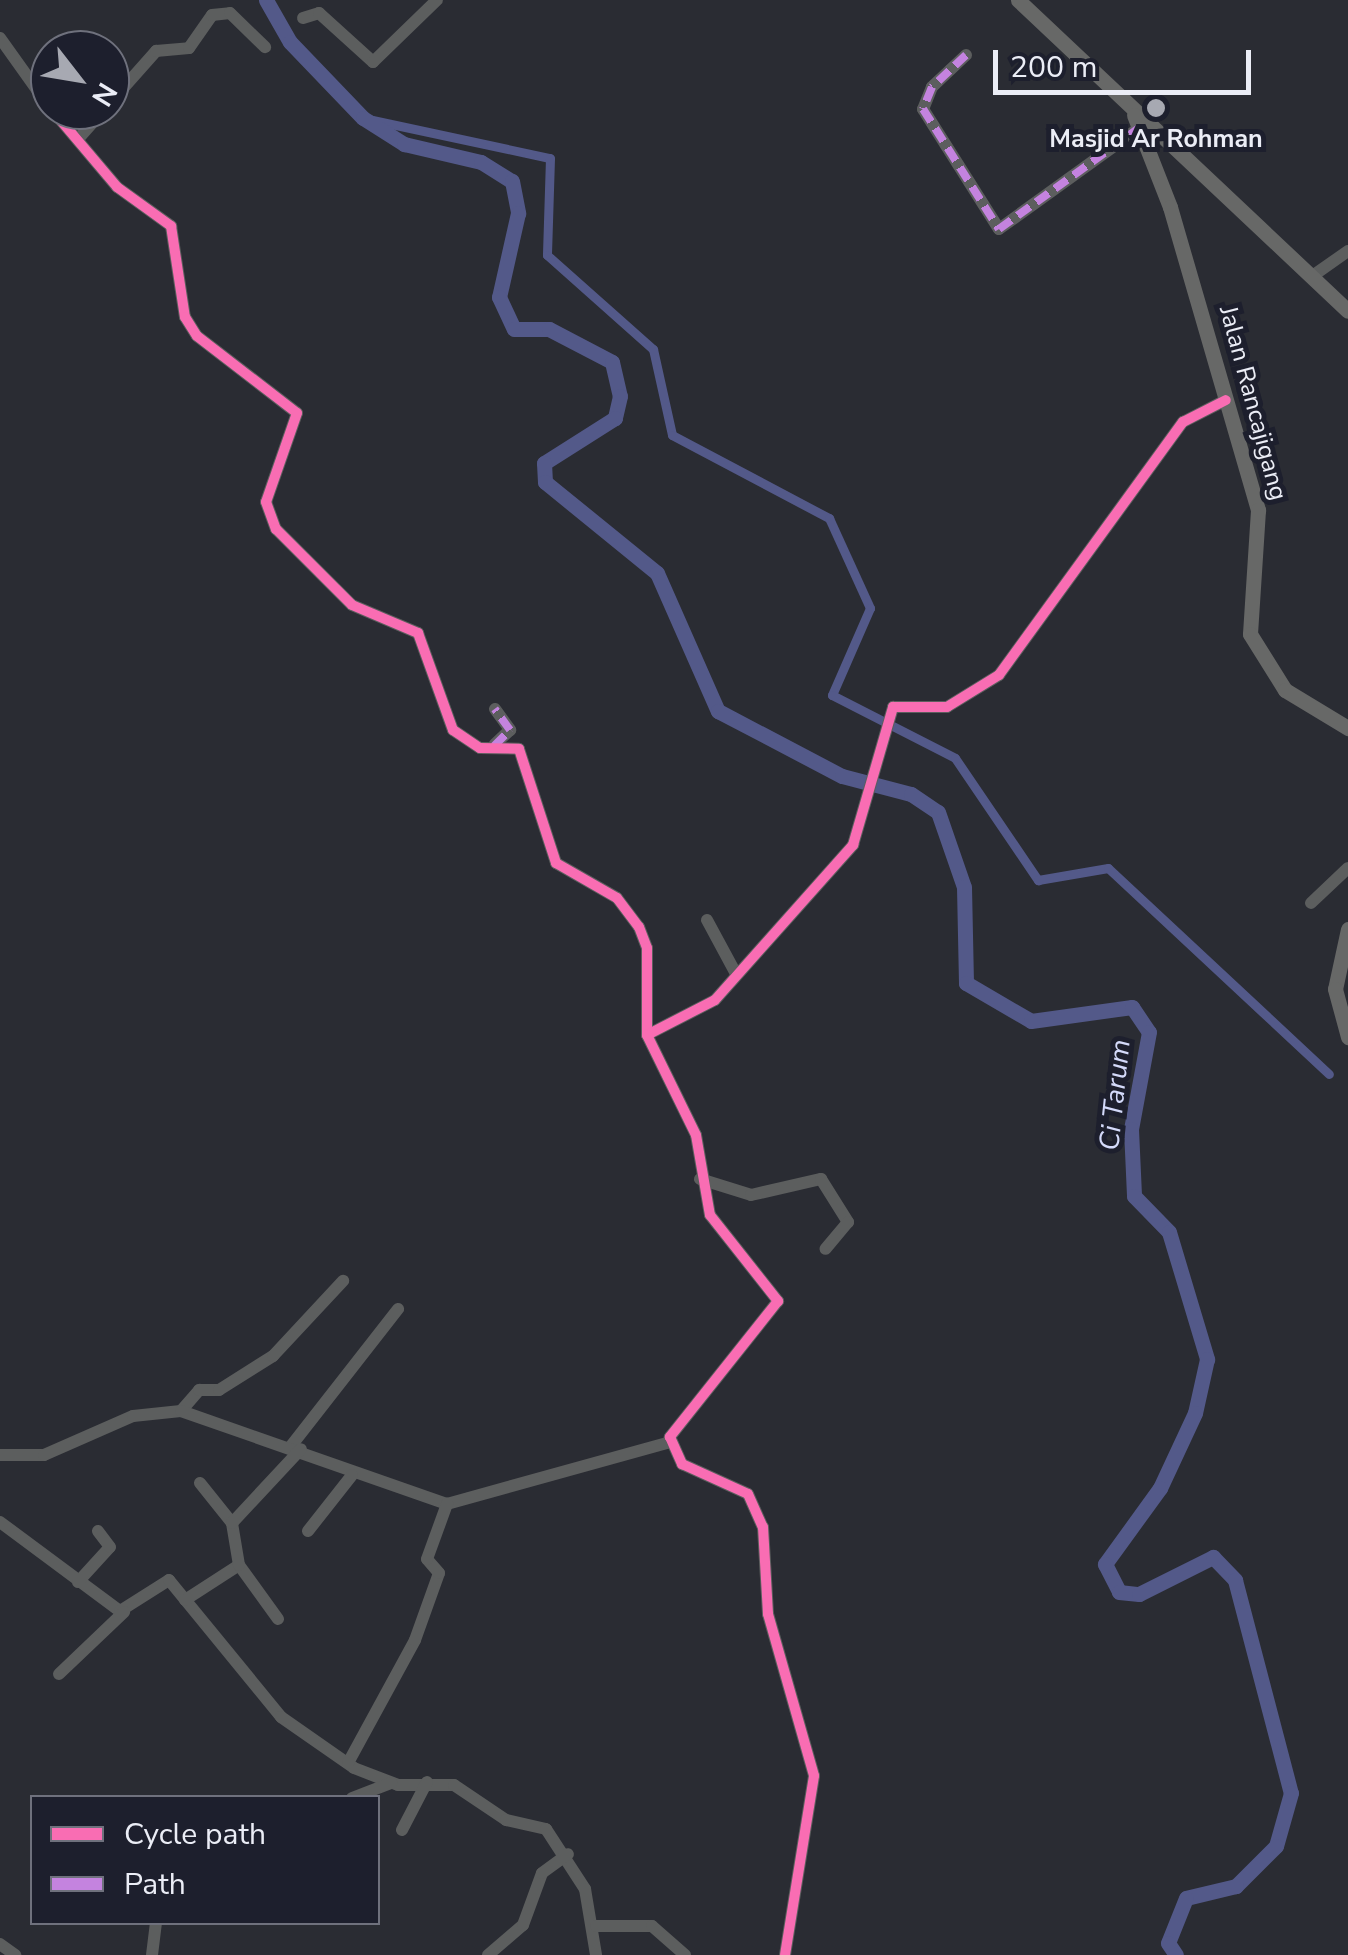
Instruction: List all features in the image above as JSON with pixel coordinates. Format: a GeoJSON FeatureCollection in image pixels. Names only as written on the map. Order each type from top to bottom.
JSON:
{"type":"FeatureCollection","features":[{"type":"Feature","properties":{"kind":"main road"},"geometry":{"type":"LineString","coordinates":[[1018,0],[1136,121],[1348,311]]}},
{"type":"Feature","properties":{"kind":"main road","name":"Jalan Rancajigang"},"geometry":{"type":"LineString","coordinates":[[1136,121],[1258,510],[1250,634],[1291,696],[1348,728]]}},
{"type":"Feature","properties":{"kind":"main road"},"geometry":{"type":"LineString","coordinates":[[1348,929],[1335,989],[1348,1037]]}},
{"type":"Feature","properties":{"kind":"street"},"geometry":{"type":"LineString","coordinates":[[303,18],[319,14],[374,62],[437,0]]}},
{"type":"Feature","properties":{"kind":"street"},"geometry":{"type":"LineString","coordinates":[[78,139],[156,51],[190,48],[212,15],[229,12],[266,47]]}},
{"type":"Feature","properties":{"kind":"street"},"geometry":{"type":"LineString","coordinates":[[0,38],[30,80]]}},
{"type":"Feature","properties":{"kind":"street"},"geometry":{"type":"LineString","coordinates":[[966,55],[932,87],[923,109],[999,229],[1136,121]]}},
{"type":"Feature","properties":{"kind":"street"},"geometry":{"type":"LineString","coordinates":[[70,130],[117,186],[170,226],[185,316],[198,336],[297,413],[266,502],[276,529],[352,606],[411,626],[453,730],[469,745],[518,750],[527,765],[556,863],[616,898],[639,927],[648,948],[647,1035],[696,1134],[700,1179],[719,1231],[778,1301],[676,1423],[670,1442],[682,1464],[748,1494],[762,1527],[768,1614],[814,1776],[785,1955]]}},
{"type":"Feature","properties":{"kind":"street"},"geometry":{"type":"LineString","coordinates":[[1311,277],[1348,251]]}},
{"type":"Feature","properties":{"kind":"street"},"geometry":{"type":"LineString","coordinates":[[647,1035],[693,1016],[837,866],[870,804],[888,716],[907,702],[947,708],[999,675],[1183,422],[1226,400]]}},
{"type":"Feature","properties":{"kind":"street"},"geometry":{"type":"LineString","coordinates":[[494,746],[510,730],[495,710]]}},
{"type":"Feature","properties":{"kind":"street"},"geometry":{"type":"LineString","coordinates":[[1311,902],[1348,868]]}},
{"type":"Feature","properties":{"kind":"street"},"geometry":{"type":"LineString","coordinates":[[707,920],[735,972]]}},
{"type":"Feature","properties":{"kind":"street"},"geometry":{"type":"LineString","coordinates":[[700,1179],[751,1195],[821,1180],[848,1222],[825,1249]]}},
{"type":"Feature","properties":{"kind":"street"},"geometry":{"type":"LineString","coordinates":[[181,1411],[199,1390],[219,1390],[273,1356],[343,1281]]}},
{"type":"Feature","properties":{"kind":"street"},"geometry":{"type":"LineString","coordinates":[[232,1522],[296,1448],[398,1308]]}},
{"type":"Feature","properties":{"kind":"street"},"geometry":{"type":"LineString","coordinates":[[0,1455],[44,1456],[142,1413],[181,1411],[296,1448],[352,1475],[447,1504],[670,1442]]}},
{"type":"Feature","properties":{"kind":"street"},"geometry":{"type":"LineString","coordinates":[[308,1531],[352,1475]]}},
{"type":"Feature","properties":{"kind":"street"},"geometry":{"type":"LineString","coordinates":[[200,1484],[232,1522],[239,1565],[278,1620]]}},
{"type":"Feature","properties":{"kind":"street"},"geometry":{"type":"LineString","coordinates":[[348,1764],[416,1640],[439,1573],[427,1560],[447,1504]]}},
{"type":"Feature","properties":{"kind":"street"},"geometry":{"type":"LineString","coordinates":[[0,1522],[124,1612]]}},
{"type":"Feature","properties":{"kind":"street"},"geometry":{"type":"LineString","coordinates":[[78,1582],[110,1546],[98,1532]]}},
{"type":"Feature","properties":{"kind":"street"},"geometry":{"type":"LineString","coordinates":[[185,1600],[239,1565]]}},
{"type":"Feature","properties":{"kind":"street"},"geometry":{"type":"LineString","coordinates":[[59,1674],[163,1578],[282,1717],[348,1764],[391,1783]]}},
{"type":"Feature","properties":{"kind":"street"},"geometry":{"type":"LineString","coordinates":[[402,1830],[426,1782]]}},
{"type":"Feature","properties":{"kind":"street"},"geometry":{"type":"LineString","coordinates":[[360,1795],[391,1783],[426,1782],[462,1788],[511,1823],[541,1826],[568,1854],[596,1926],[596,1955]]}},
{"type":"Feature","properties":{"kind":"street"},"geometry":{"type":"LineString","coordinates":[[488,1955],[520,1928],[539,1877],[568,1854]]}},
{"type":"Feature","properties":{"kind":"street"},"geometry":{"type":"LineString","coordinates":[[152,1955],[156,1925]]}},
{"type":"Feature","properties":{"kind":"street"},"geometry":{"type":"LineString","coordinates":[[596,1926],[652,1926],[684,1955]]}},
{"type":"Feature","properties":{"kind":"street"},"geometry":{"type":"LineString","coordinates":[[0,1944],[14,1955]]}},
{"type":"Feature","properties":{"kind":"waterway","name":"Ci Tarum"},"geometry":{"type":"LineString","coordinates":[[266,0],[290,42],[363,118],[404,144],[481,162],[512,181],[518,213],[499,297],[514,329],[549,329],[612,362],[620,396],[615,418],[544,463],[545,482],[657,573],[718,711],[842,776],[911,794],[938,812],[964,887],[966,983],[1031,1021],[1132,1007],[1149,1032],[1131,1129],[1134,1196],[1169,1232],[1207,1359],[1195,1413],[1160,1488],[1105,1564],[1119,1592],[1139,1594],[1213,1557],[1235,1580],[1291,1793],[1276,1846],[1236,1886],[1186,1898],[1168,1943],[1176,1955]]}},
{"type":"Feature","properties":{"kind":"waterway"},"geometry":{"type":"LineString","coordinates":[[363,118],[550,158],[547,255],[653,349],[672,435],[829,518],[870,608],[832,695],[955,758],[1038,880],[1108,868],[1329,1074]]}},
{"type":"Feature","properties":{"kind":"marked path"},"geometry":{"type":"LineString","coordinates":[[966,55],[932,87],[923,109],[999,229],[1139,128]]}},
{"type":"Feature","properties":{"kind":"marked path"},"geometry":{"type":"LineString","coordinates":[[494,746],[510,730],[495,709]]}},
{"type":"Feature","properties":{"kind":"cycle path"},"geometry":{"type":"LineString","coordinates":[[69,130],[117,187],[171,226],[185,317],[197,336],[297,413],[266,502],[276,529],[352,605],[418,633],[453,730],[480,748],[519,749],[556,863],[617,898],[639,927],[647,948],[647,1035],[715,1000],[853,845],[893,707],[947,707],[999,675],[1183,422],[1226,400]]}},
{"type":"Feature","properties":{"kind":"cycle path"},"geometry":{"type":"LineString","coordinates":[[647,1035],[696,1135],[710,1215],[778,1301],[670,1437],[682,1464],[748,1494],[763,1527],[768,1614],[814,1776],[785,1955]]}},
{"type":"Feature","properties":{"kind":"place","name":"Masjid Ar Rohman"},"geometry":{"type":"Point","coordinates":[1156,108]}}]}
